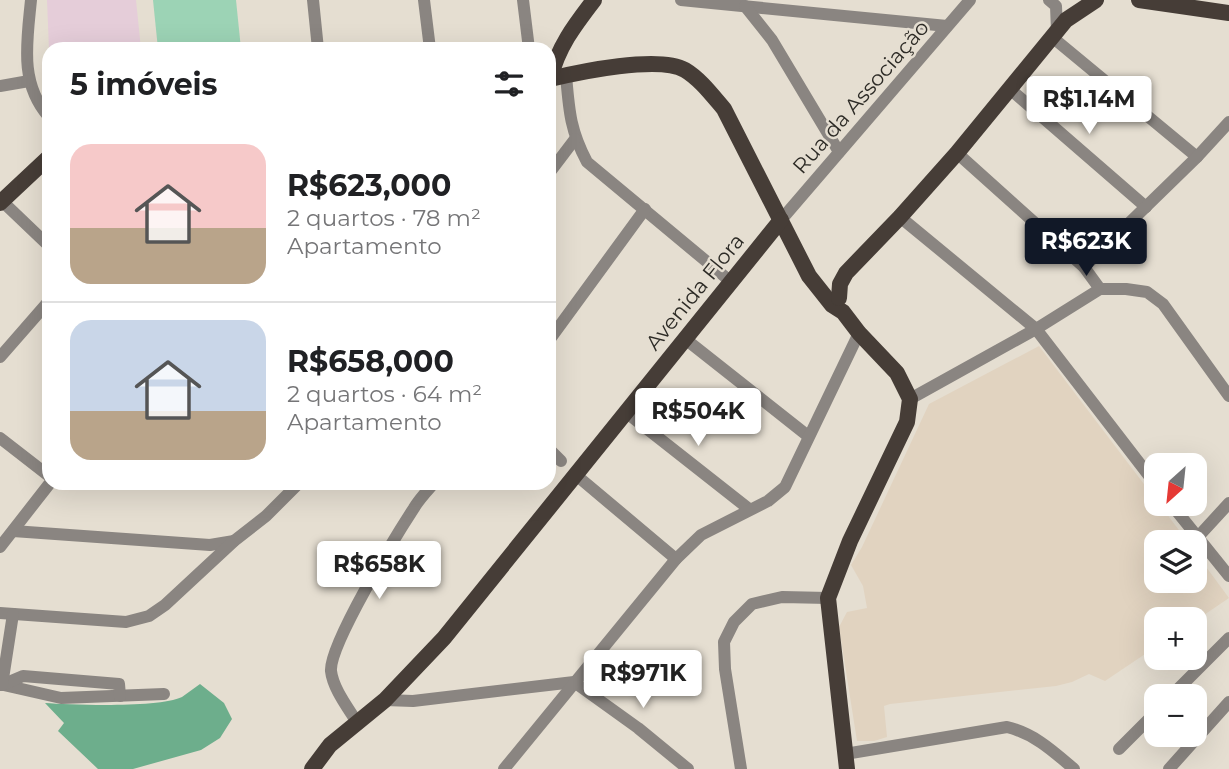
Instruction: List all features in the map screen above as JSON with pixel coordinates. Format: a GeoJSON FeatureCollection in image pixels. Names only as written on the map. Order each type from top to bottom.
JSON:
{"type":"FeatureCollection","features":[{"type":"Feature","properties":{"kind":"main road"},"geometry":{"type":"LineString","coordinates":[[556,56],[565,37],[594,0]]}},
{"type":"Feature","properties":{"kind":"main road"},"geometry":{"type":"LineString","coordinates":[[841,305],[840,284],[846,274],[957,153],[1059,29],[1074,0]]}},
{"type":"Feature","properties":{"kind":"main road"},"geometry":{"type":"LineString","coordinates":[[1059,29],[1096,0]]}},
{"type":"Feature","properties":{"kind":"main road"},"geometry":{"type":"LineString","coordinates":[[1139,0],[1229,13]]}},
{"type":"Feature","properties":{"kind":"main road"},"geometry":{"type":"LineString","coordinates":[[556,78],[596,68],[669,64],[685,70],[706,87],[723,109],[799,255],[841,305],[859,333],[897,373],[910,399],[906,422],[850,541],[828,598],[846,761]]}},
{"type":"Feature","properties":{"kind":"main road"},"geometry":{"type":"LineString","coordinates":[[1,202],[42,164]]}},
{"type":"Feature","properties":{"kind":"main road","name":"Avenida Flora"},"geometry":{"type":"LineString","coordinates":[[312,769],[330,745],[385,700],[444,638],[780,220]]}},
{"type":"Feature","properties":{"kind":"main road"},"geometry":{"type":"LineString","coordinates":[[817,278],[846,274]]}},
{"type":"Feature","properties":{"kind":"street"},"geometry":{"type":"LineString","coordinates":[[31,0],[26,60],[32,92],[42,107]]}},
{"type":"Feature","properties":{"kind":"street"},"geometry":{"type":"LineString","coordinates":[[313,0],[317,42]]}},
{"type":"Feature","properties":{"kind":"street"},"geometry":{"type":"LineString","coordinates":[[424,0],[429,42]]}},
{"type":"Feature","properties":{"kind":"street"},"geometry":{"type":"LineString","coordinates":[[523,0],[527,42]]}},
{"type":"Feature","properties":{"kind":"street"},"geometry":{"type":"LineString","coordinates":[[681,0],[947,26]]}},
{"type":"Feature","properties":{"kind":"street","name":"Rua da Associação"},"geometry":{"type":"LineString","coordinates":[[780,220],[970,0]]}},
{"type":"Feature","properties":{"kind":"street"},"geometry":{"type":"LineString","coordinates":[[1054,2],[1059,29],[1197,157]]}},
{"type":"Feature","properties":{"kind":"street"},"geometry":{"type":"LineString","coordinates":[[745,6],[772,40],[839,152]]}},
{"type":"Feature","properties":{"kind":"street"},"geometry":{"type":"LineString","coordinates":[[566,75],[570,119],[575,139],[587,162],[730,281]]}},
{"type":"Feature","properties":{"kind":"street"},"geometry":{"type":"LineString","coordinates":[[0,86],[29,81]]}},
{"type":"Feature","properties":{"kind":"street"},"geometry":{"type":"LineString","coordinates":[[1010,89],[1146,207]]}},
{"type":"Feature","properties":{"kind":"street"},"geometry":{"type":"LineString","coordinates":[[1084,267],[1197,157],[1229,122]]}},
{"type":"Feature","properties":{"kind":"street"},"geometry":{"type":"LineString","coordinates":[[556,164],[575,139]]}},
{"type":"Feature","properties":{"kind":"street"},"geometry":{"type":"LineString","coordinates":[[957,153],[1084,267],[1100,289]]}},
{"type":"Feature","properties":{"kind":"street"},"geometry":{"type":"LineString","coordinates":[[1,202],[42,240]]}},
{"type":"Feature","properties":{"kind":"street"},"geometry":{"type":"LineString","coordinates":[[556,331],[645,209]]}},
{"type":"Feature","properties":{"kind":"street"},"geometry":{"type":"LineString","coordinates":[[901,217],[1036,329],[1144,469]]}},
{"type":"Feature","properties":{"kind":"street"},"geometry":{"type":"LineString","coordinates":[[910,399],[1036,329],[1100,289],[1147,292],[1163,304],[1229,396]]}},
{"type":"Feature","properties":{"kind":"street"},"geometry":{"type":"LineString","coordinates":[[0,356],[42,309]]}},
{"type":"Feature","properties":{"kind":"street"},"geometry":{"type":"LineString","coordinates":[[504,769],[676,559],[701,535],[768,501],[785,487],[859,333]]}},
{"type":"Feature","properties":{"kind":"street"},"geometry":{"type":"LineString","coordinates":[[684,338],[808,436]]}},
{"type":"Feature","properties":{"kind":"street"},"geometry":{"type":"LineString","coordinates":[[627,413],[749,509]]}},
{"type":"Feature","properties":{"kind":"street"},"geometry":{"type":"LineString","coordinates":[[0,438],[42,471]]}},
{"type":"Feature","properties":{"kind":"street"},"geometry":{"type":"LineString","coordinates":[[556,456],[561,461]]}},
{"type":"Feature","properties":{"kind":"street"},"geometry":{"type":"LineString","coordinates":[[576,475],[676,559]]}},
{"type":"Feature","properties":{"kind":"street"},"geometry":{"type":"LineString","coordinates":[[0,547],[45,490]]}},
{"type":"Feature","properties":{"kind":"street"},"geometry":{"type":"LineString","coordinates":[[1,685],[6,614],[126,622],[149,616],[165,605],[292,490]]}},
{"type":"Feature","properties":{"kind":"street"},"geometry":{"type":"LineString","coordinates":[[358,724],[331,672],[333,654],[353,613],[415,506],[428,490]]}},
{"type":"Feature","properties":{"kind":"street"},"geometry":{"type":"LineString","coordinates":[[1204,530],[1229,503]]}},
{"type":"Feature","properties":{"kind":"street"},"geometry":{"type":"LineString","coordinates":[[1180,516],[1191,530]]}},
{"type":"Feature","properties":{"kind":"street"},"geometry":{"type":"LineString","coordinates":[[13,531],[210,545],[234,541]]}},
{"type":"Feature","properties":{"kind":"street"},"geometry":{"type":"LineString","coordinates":[[1207,550],[1229,576]]}},
{"type":"Feature","properties":{"kind":"street"},"geometry":{"type":"LineString","coordinates":[[741,769],[725,669],[724,642],[734,622],[752,604],[782,597],[828,598]]}},
{"type":"Feature","properties":{"kind":"street"},"geometry":{"type":"LineString","coordinates":[[1183,684],[1229,638]]}},
{"type":"Feature","properties":{"kind":"street"},"geometry":{"type":"LineString","coordinates":[[1,685],[23,676],[119,684],[120,696]]}},
{"type":"Feature","properties":{"kind":"street"},"geometry":{"type":"LineString","coordinates":[[385,700],[412,701],[574,682],[638,728],[688,769]]}},
{"type":"Feature","properties":{"kind":"street"},"geometry":{"type":"LineString","coordinates":[[1,685],[61,698],[164,694]]}},
{"type":"Feature","properties":{"kind":"street"},"geometry":{"type":"LineString","coordinates":[[1169,769],[1229,702]]}},
{"type":"Feature","properties":{"kind":"street"},"geometry":{"type":"LineString","coordinates":[[1119,749],[1144,724]]}},
{"type":"Feature","properties":{"kind":"street"},"geometry":{"type":"LineString","coordinates":[[846,761],[1007,727],[1025,732],[1042,742],[1074,769]]}},
{"type":"Feature","properties":{"kind":"shaded area"},"geometry":{"type":"Polygon","coordinates":[[[47,0],[136,0],[140,42],[49,42],[47,0]]]}},
{"type":"Feature","properties":{"kind":"shaded area"},"geometry":{"type":"Polygon","coordinates":[[[1039,346],[1144,484],[1144,516],[1168,516],[1179,530],[1144,530],[1144,593],[1207,593],[1207,568],[1229,598],[1207,613],[1207,607],[1144,607],[1144,655],[1105,681],[1089,674],[1056,686],[890,704],[884,706],[887,737],[874,741],[857,741],[839,627],[847,612],[867,608],[863,586],[851,565],[929,404],[1039,346]]]}},
{"type":"Feature","properties":{"kind":"green space"},"geometry":{"type":"Polygon","coordinates":[[[153,0],[236,0],[240,42],[157,42],[153,0]]]}},
{"type":"Feature","properties":{"kind":"green space"},"geometry":{"type":"Polygon","coordinates":[[[200,684],[224,703],[232,719],[220,738],[201,750],[133,769],[98,769],[58,731],[64,723],[45,703],[155,703],[182,697],[200,684]]]}}]}
